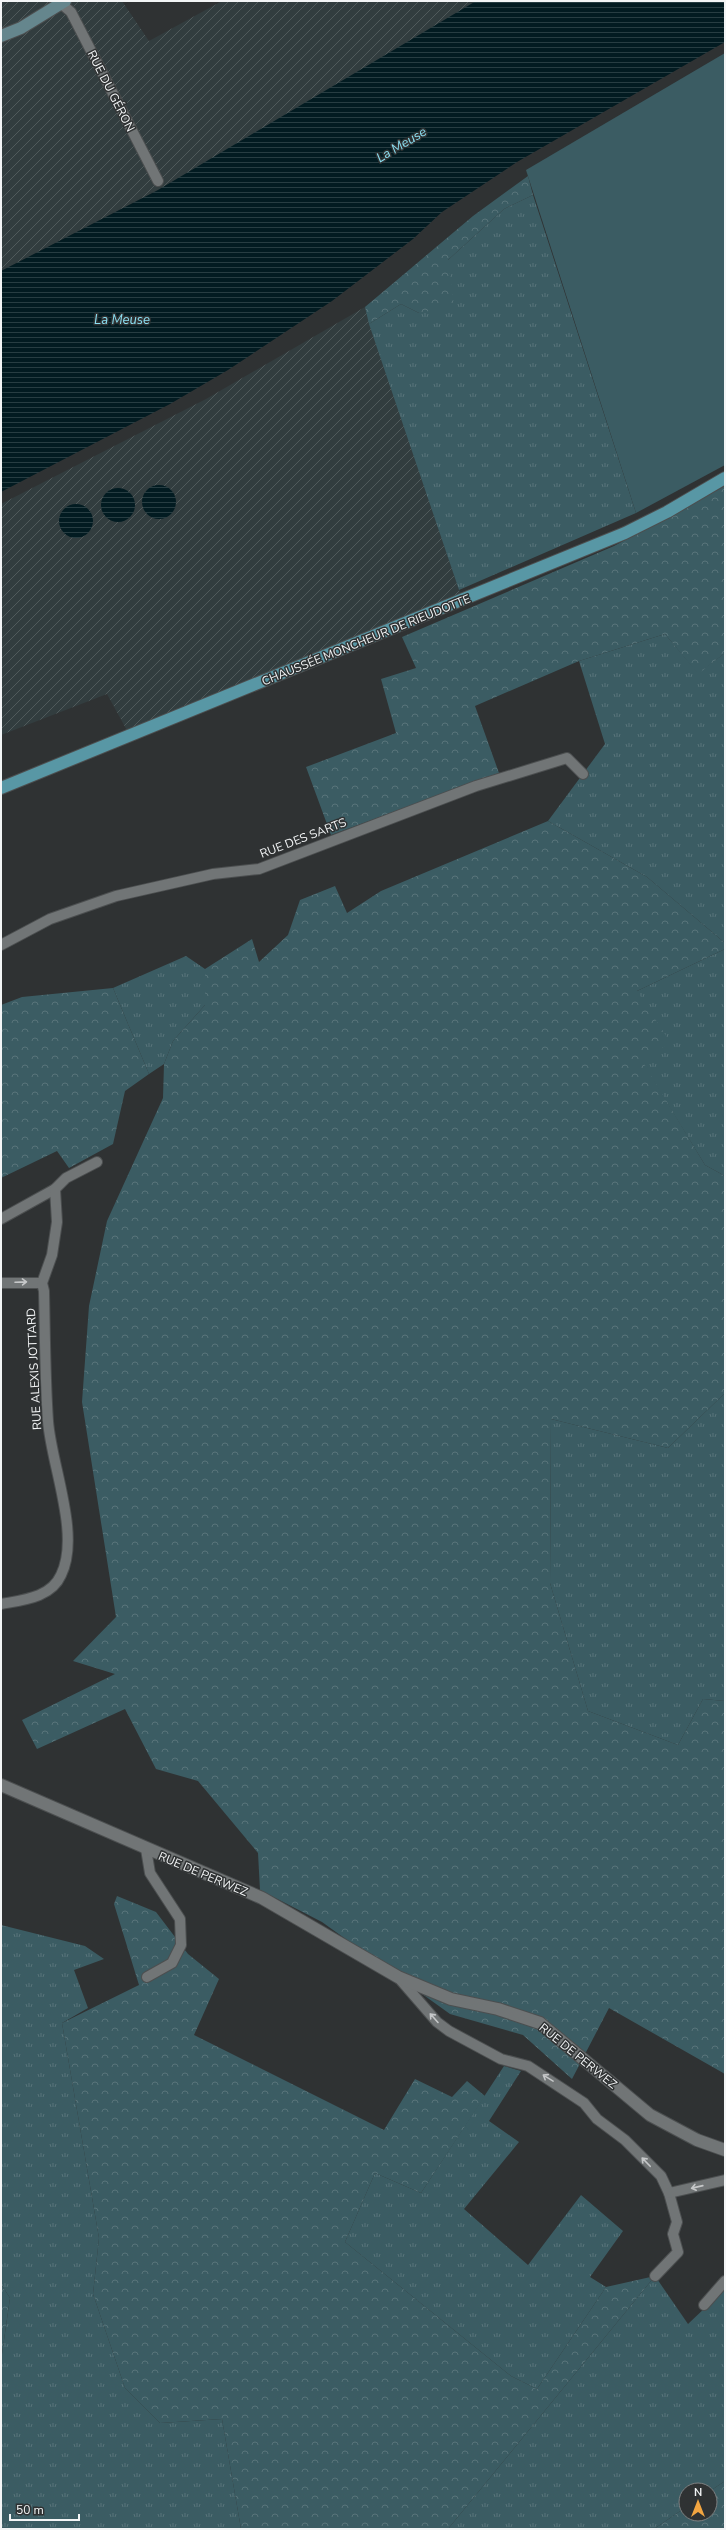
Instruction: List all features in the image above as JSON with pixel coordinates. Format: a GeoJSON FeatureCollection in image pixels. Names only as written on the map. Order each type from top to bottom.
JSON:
{"type":"FeatureCollection","features":[{"type":"Feature","properties":{"kind":"main road","name":"RUE DU GÉRON"},"geometry":{"type":"LineString","coordinates":[[1,36],[21,28],[61,2]]}},
{"type":"Feature","properties":{"kind":"main road","name":"CHAUSSÉE MONCHEUR DE RIEUDOTTE"},"geometry":{"type":"LineString","coordinates":[[1,788],[625,533],[668,512],[725,478]]}},
{"type":"Feature","properties":{"kind":"street","name":"RUE DU GÉRON"},"geometry":{"type":"LineString","coordinates":[[61,2],[71,12],[158,181]]}},
{"type":"Feature","properties":{"kind":"street","name":"RUE DES SARTS"},"geometry":{"type":"LineString","coordinates":[[1,945],[50,918],[116,896],[213,874],[259,869],[476,786],[567,758],[583,774]]}},
{"type":"Feature","properties":{"kind":"street"},"geometry":{"type":"LineString","coordinates":[[1,1219],[55,1189],[66,1178],[97,1162]]}},
{"type":"Feature","properties":{"kind":"street","name":"RUE ALEXIS JOTTARD"},"geometry":{"type":"LineString","coordinates":[[1,1604],[33,1598],[50,1589],[61,1576],[68,1557],[64,1510],[48,1422],[44,1291],[42,1283],[52,1255],[57,1222],[55,1189]]}},
{"type":"Feature","properties":{"kind":"street"},"geometry":{"type":"LineString","coordinates":[[1,1283],[42,1283]]}},
{"type":"Feature","properties":{"kind":"street","name":"RUE DE PERWEZ"},"geometry":{"type":"LineString","coordinates":[[1,1785],[262,1898],[398,1977],[451,1999],[498,2008],[540,2023],[650,2115],[697,2140],[725,2150]]}},
{"type":"Feature","properties":{"kind":"street"},"geometry":{"type":"LineString","coordinates":[[146,1849],[150,1873],[180,1919],[181,1945],[172,1963],[146,1977]]}},
{"type":"Feature","properties":{"kind":"street","name":"RUE DE PERWEZ"},"geometry":{"type":"LineString","coordinates":[[398,1977],[437,2022],[449,2031],[501,2059],[528,2066],[584,2103],[596,2119],[625,2140],[661,2176],[669,2193],[677,2222],[673,2234],[678,2252],[655,2276]]}},
{"type":"Feature","properties":{"kind":"street"},"geometry":{"type":"LineString","coordinates":[[669,2193],[725,2180]]}},
{"type":"Feature","properties":{"kind":"street"},"geometry":{"type":"LineString","coordinates":[[704,2305],[725,2281]]}},
{"type":"Feature","properties":{"kind":"shaded area"},"geometry":{"type":"Polygon","coordinates":[[[1,1],[122,1],[149,41],[222,1],[486,1],[158,190],[1,271],[1,1]]]}},
{"type":"Feature","properties":{"kind":"shaded area"},"geometry":{"type":"Polygon","coordinates":[[[365,307],[459,590],[465,600],[130,736],[107,694],[1,735],[1,504],[206,399],[365,307]]]}},
{"type":"Feature","properties":{"kind":"green space"},"geometry":{"type":"Polygon","coordinates":[[[725,53],[725,465],[636,513],[526,170],[725,53]]]}},
{"type":"Feature","properties":{"kind":"green space"},"geometry":{"type":"Polygon","coordinates":[[[528,176],[533,195],[504,209],[448,260],[454,306],[419,313],[401,304],[369,324],[365,307],[473,216],[528,176]]]}},
{"type":"Feature","properties":{"kind":"green space"},"geometry":{"type":"Polygon","coordinates":[[[533,195],[636,513],[459,590],[369,324],[401,304],[419,313],[448,260],[504,209],[533,195]]]}},
{"type":"Feature","properties":{"kind":"green space"},"geometry":{"type":"Polygon","coordinates":[[[725,486],[725,653],[698,674],[665,634],[579,661],[475,706],[499,773],[331,835],[306,767],[396,733],[381,679],[416,668],[402,637],[614,546],[725,486]]]}},
{"type":"Feature","properties":{"kind":"green space"},"geometry":{"type":"Polygon","coordinates":[[[665,634],[698,673],[725,653],[725,943],[647,877],[548,821],[605,744],[579,661],[665,634]]]}},
{"type":"Feature","properties":{"kind":"green space"},"geometry":{"type":"Polygon","coordinates":[[[548,821],[647,877],[725,943],[725,949],[637,991],[670,1042],[643,1062],[705,1165],[725,1176],[725,1393],[668,1448],[551,1419],[550,1583],[588,1711],[678,1745],[703,1699],[725,1701],[725,2074],[609,2008],[572,2079],[523,2035],[450,2014],[322,1922],[260,1890],[258,1853],[198,1781],[156,1769],[125,1709],[37,1749],[22,1720],[115,1674],[73,1661],[116,1617],[82,1402],[89,1306],[107,1221],[163,1098],[164,1064],[173,1041],[205,1005],[205,969],[252,939],[259,962],[288,935],[300,900],[335,886],[347,913],[381,891],[548,821]]]}},
{"type":"Feature","properties":{"kind":"green space"},"geometry":{"type":"Polygon","coordinates":[[[725,949],[725,1176],[705,1165],[642,1062],[637,991],[725,949]]]}},
{"type":"Feature","properties":{"kind":"green space"},"geometry":{"type":"Polygon","coordinates":[[[186,956],[205,969],[205,1005],[173,1041],[164,1064],[149,1074],[113,988],[186,956]]]}},
{"type":"Feature","properties":{"kind":"green space"},"geometry":{"type":"Polygon","coordinates":[[[113,988],[149,1074],[125,1091],[113,1144],[69,1168],[57,1151],[1,1178],[1,1005],[22,997],[113,988]]]}},
{"type":"Feature","properties":{"kind":"green space"},"geometry":{"type":"Polygon","coordinates":[[[725,1393],[725,1701],[703,1699],[678,1745],[588,1711],[550,1583],[551,1419],[668,1448],[725,1393]]]}},
{"type":"Feature","properties":{"kind":"green space"},"geometry":{"type":"Polygon","coordinates":[[[117,1896],[156,1912],[188,1954],[219,1979],[194,2035],[384,2130],[415,2079],[452,2097],[467,2081],[485,2096],[421,2193],[375,2173],[345,2242],[511,2376],[537,2389],[606,2287],[655,2276],[448,2529],[241,2529],[222,2419],[160,2423],[125,2388],[93,2294],[99,2238],[62,2023],[139,1985],[114,1904],[117,1896]]]}},
{"type":"Feature","properties":{"kind":"green space"},"geometry":{"type":"Polygon","coordinates":[[[1,1925],[85,1946],[104,1959],[74,1970],[88,2008],[62,2023],[99,2238],[93,2294],[125,2388],[160,2423],[222,2419],[241,2529],[1,2529],[1,2361],[10,2298],[1,2284],[1,1925]]]}},
{"type":"Feature","properties":{"kind":"green space"},"geometry":{"type":"Polygon","coordinates":[[[504,2066],[521,2071],[489,2121],[519,2142],[464,2209],[528,2265],[581,2195],[623,2231],[590,2277],[606,2287],[537,2389],[511,2376],[345,2242],[375,2173],[421,2193],[504,2066]]]}},
{"type":"Feature","properties":{"kind":"green space"},"geometry":{"type":"Polygon","coordinates":[[[655,2276],[688,2324],[725,2289],[725,2481],[718,2486],[718,2482],[678,2482],[678,2512],[654,2529],[448,2529],[655,2276]]]}},
{"type":"Feature","properties":{"kind":"green space"},"geometry":{"type":"Polygon","coordinates":[[[1,2284],[10,2298],[1,2361],[1,2284]]]}},
{"type":"Feature","properties":{"kind":"green space"},"geometry":{"type":"Polygon","coordinates":[[[725,2481],[725,2529],[654,2529],[678,2512],[678,2522],[718,2522],[718,2486],[725,2481]]]}},
{"type":"Feature","properties":{"kind":"water","name":"La Meuse"},"geometry":{"type":"Polygon","coordinates":[[[476,1],[725,1],[725,42],[517,162],[442,212],[413,239],[332,301],[228,370],[170,404],[1,492],[1,271],[158,190],[476,1]]]}},
{"type":"Feature","properties":{"kind":"water"},"geometry":{"type":"Polygon","coordinates":[[[159,485],[171,490],[176,502],[171,514],[159,519],[147,514],[142,502],[147,490],[159,485]]]}},
{"type":"Feature","properties":{"kind":"water"},"geometry":{"type":"Polygon","coordinates":[[[118,488],[130,493],[135,505],[130,517],[118,522],[106,517],[101,505],[106,493],[118,488]]]}},
{"type":"Feature","properties":{"kind":"water"},"geometry":{"type":"Polygon","coordinates":[[[76,504],[88,509],[93,521],[88,533],[76,538],[64,533],[59,521],[64,509],[76,504]]]}}]}
